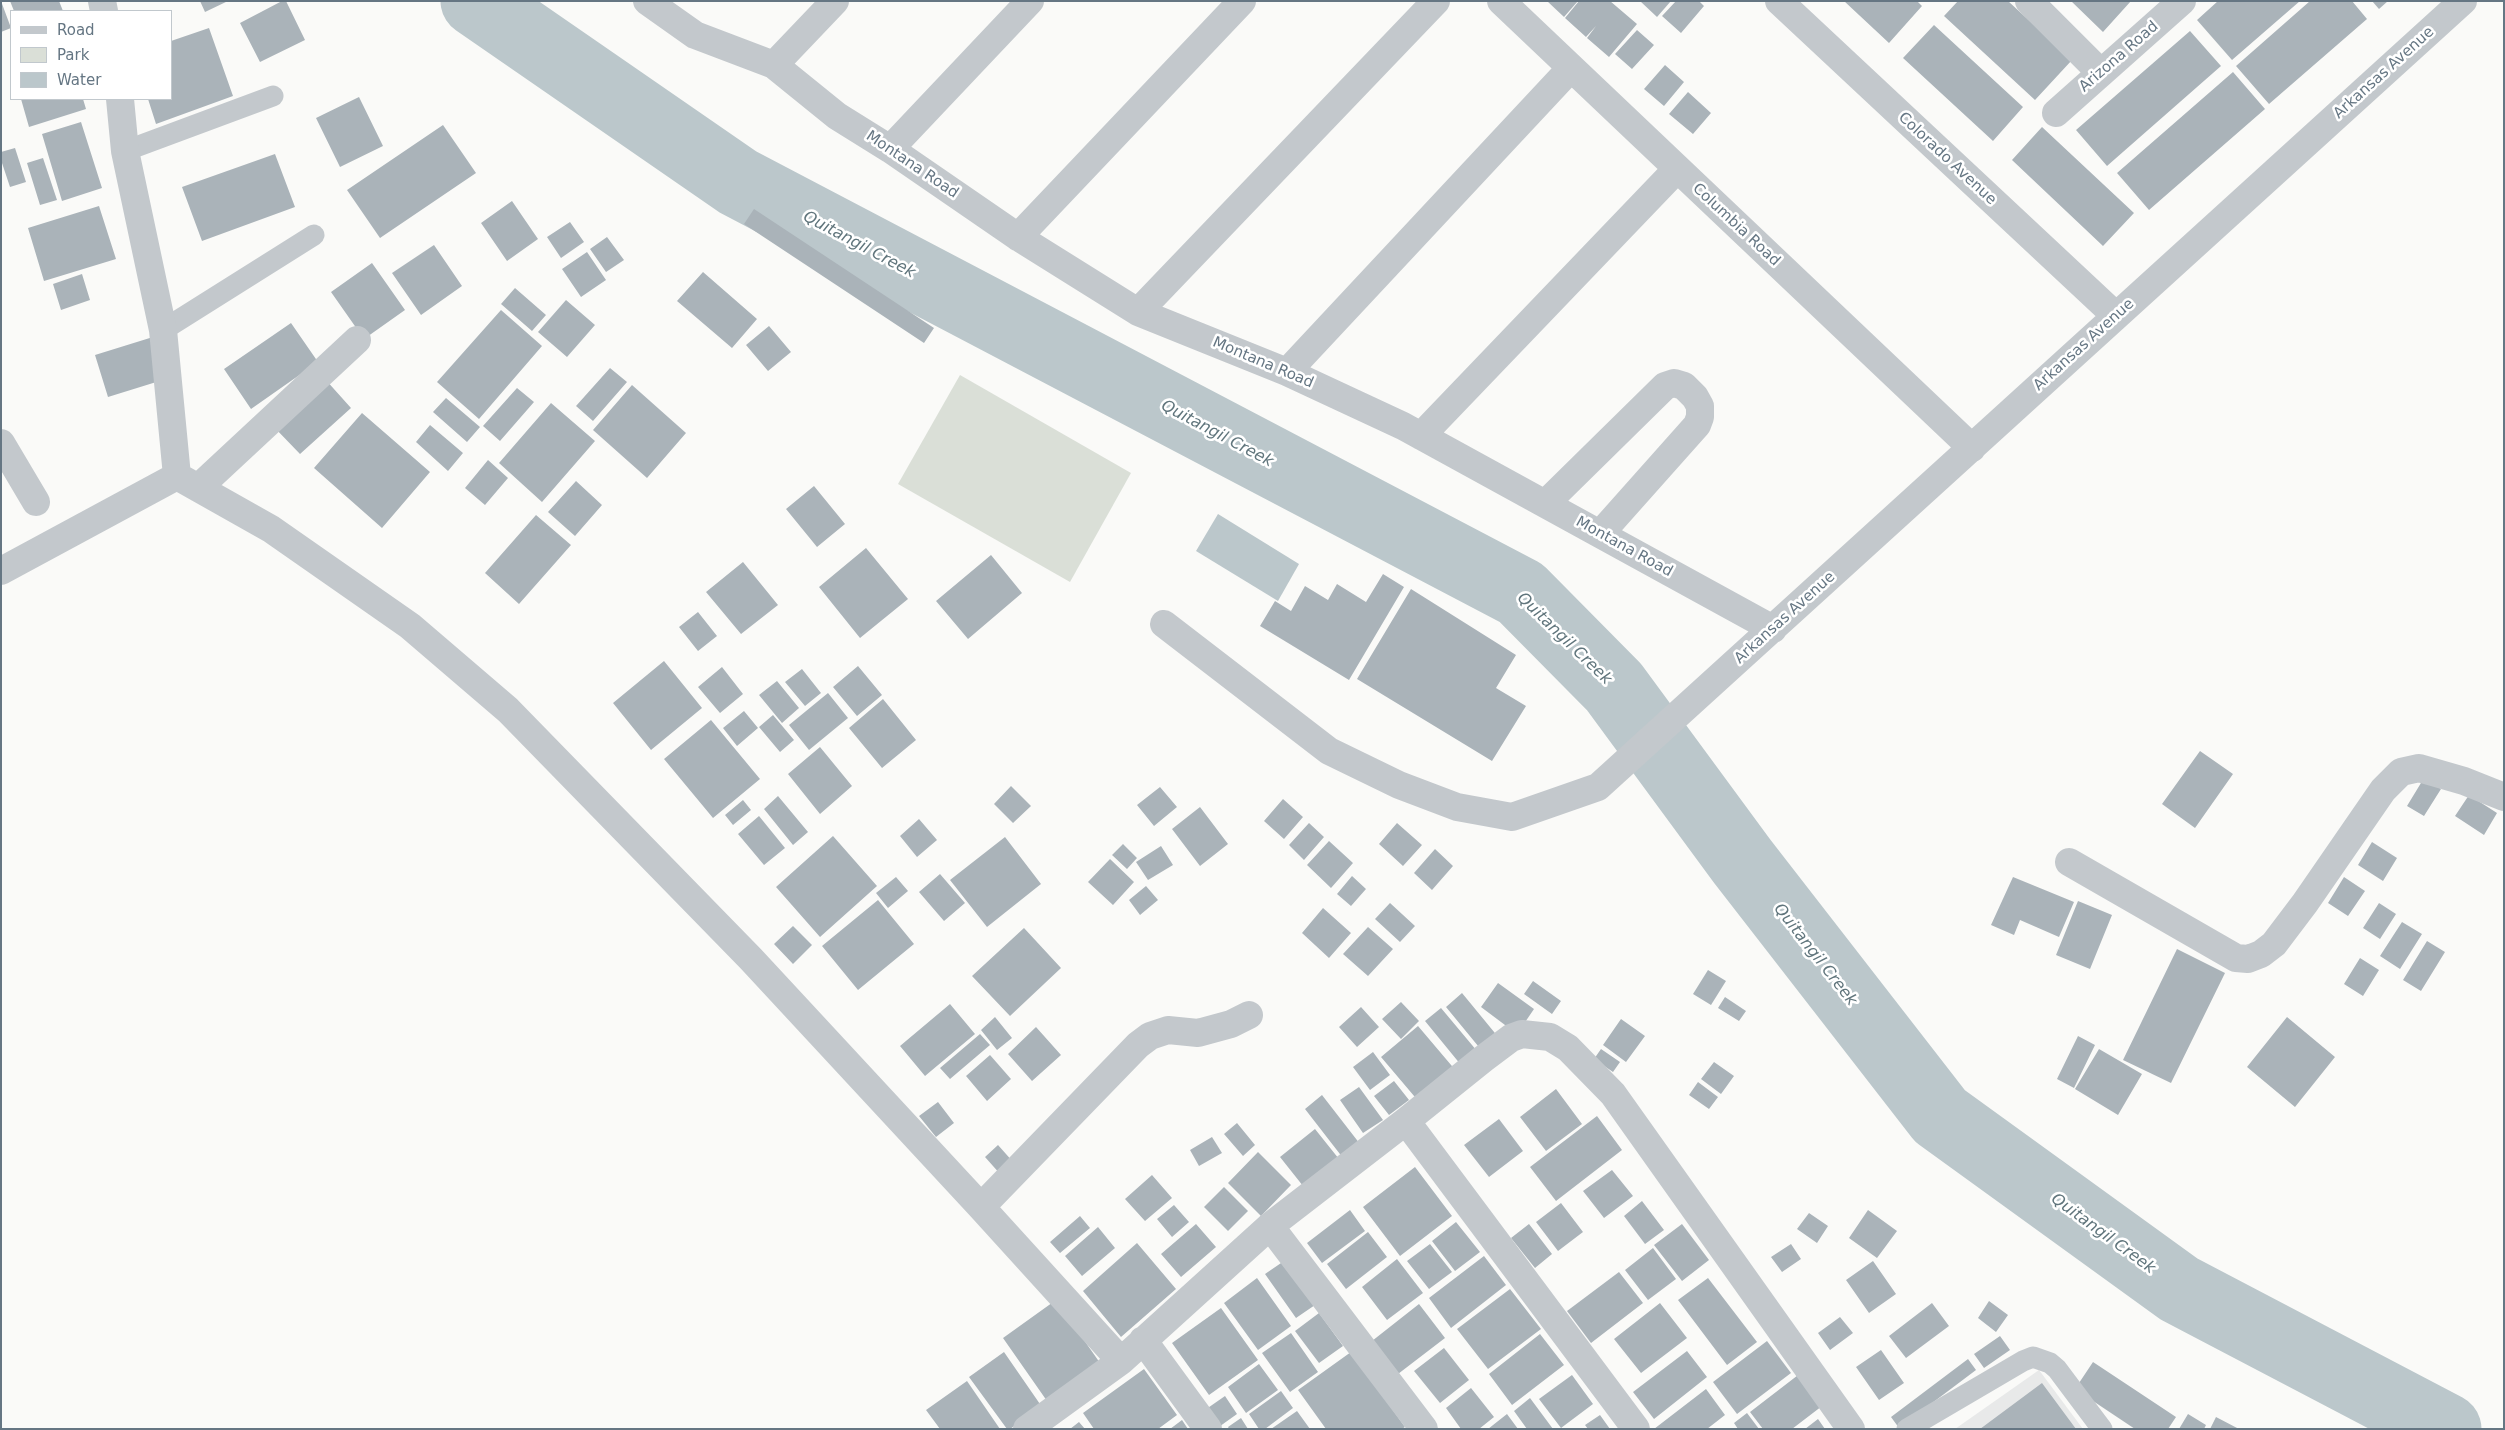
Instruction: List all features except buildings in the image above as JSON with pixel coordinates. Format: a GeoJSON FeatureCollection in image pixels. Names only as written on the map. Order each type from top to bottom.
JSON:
{"type":"FeatureCollection","features":[{"type":"Feature","properties":{"kind":"street","name":"Montana Road"},"geometry":{"type":"LineString","coordinates":[[647,1],[696,35],[774,65],[837,116],[890,149],[1018,237],[1138,312],[1287,372],[1421,436],[1773,628]]}},
{"type":"Feature","properties":{"kind":"street"},"geometry":{"type":"LineString","coordinates":[[774,65],[834,1]]}},
{"type":"Feature","properties":{"kind":"street"},"geometry":{"type":"LineString","coordinates":[[890,149],[1030,1]]}},
{"type":"Feature","properties":{"kind":"street"},"geometry":{"type":"LineString","coordinates":[[1018,237],[1242,1]]}},
{"type":"Feature","properties":{"kind":"street"},"geometry":{"type":"LineString","coordinates":[[1138,312],[1436,1]]}},
{"type":"Feature","properties":{"kind":"street","name":"Columbia Road"},"geometry":{"type":"LineString","coordinates":[[1501,1],[1972,448]]}},
{"type":"Feature","properties":{"kind":"street","name":"Colorado Avenue"},"geometry":{"type":"LineString","coordinates":[[1779,1],[2116,316]]}},
{"type":"Feature","properties":{"kind":"street"},"geometry":{"type":"LineString","coordinates":[[2029,1],[2101,72]]}},
{"type":"Feature","properties":{"kind":"street","name":"Arizona Road"},"geometry":{"type":"LineString","coordinates":[[2056,113],[2182,1]]}},
{"type":"Feature","properties":{"kind":"street","name":"Arkansas Avenue"},"geometry":{"type":"LineString","coordinates":[[1164,624],[1329,751],[1399,785],[1457,807],[1512,817],[1566,800],[1598,787],[1647,745],[1773,628],[2463,1]]}},
{"type":"Feature","properties":{"kind":"street"},"geometry":{"type":"LineString","coordinates":[[1287,372],[1571,68]]}},
{"type":"Feature","properties":{"kind":"street"},"geometry":{"type":"LineString","coordinates":[[120,100],[125,151],[163,330],[187,482]]}},
{"type":"Feature","properties":{"kind":"street"},"geometry":{"type":"LineString","coordinates":[[1421,436],[1677,168]]}},
{"type":"Feature","properties":{"kind":"street"},"geometry":{"type":"LineString","coordinates":[[1,570],[187,482],[357,340]]}},
{"type":"Feature","properties":{"kind":"street"},"geometry":{"type":"LineString","coordinates":[[1545,504],[1665,386],[1674,383],[1684,386],[1695,397],[1700,406],[1700,417],[1696,425],[1600,534]]}},
{"type":"Feature","properties":{"kind":"street"},"geometry":{"type":"LineString","coordinates":[[1,443],[36,502]]}},
{"type":"Feature","properties":{"kind":"street"},"geometry":{"type":"LineString","coordinates":[[187,482],[271,530],[410,626],[508,710],[750,959],[981,1207],[1120,1361]]}},
{"type":"Feature","properties":{"kind":"street"},"geometry":{"type":"LineString","coordinates":[[2069,862],[2236,958],[2248,959],[2261,954],[2274,944],[2305,903],[2383,790],[2401,772],[2420,768],[2464,781],[2504,797]]}},
{"type":"Feature","properties":{"kind":"street"},"geometry":{"type":"LineString","coordinates":[[981,1207],[1138,1045],[1150,1036],[1168,1030],[1198,1033],[1231,1024],[1249,1015]]}},
{"type":"Feature","properties":{"kind":"street"},"geometry":{"type":"LineString","coordinates":[[1027,1429],[1120,1361],[1270,1226],[1511,1038],[1522,1034],[1550,1038],[1568,1048],[1613,1094],[1851,1429]]}},
{"type":"Feature","properties":{"kind":"street"},"geometry":{"type":"LineString","coordinates":[[1406,1121],[1636,1429]]}},
{"type":"Feature","properties":{"kind":"street"},"geometry":{"type":"LineString","coordinates":[[1270,1226],[1424,1429]]}},
{"type":"Feature","properties":{"kind":"street"},"geometry":{"type":"LineString","coordinates":[[1143,1340],[1208,1429]]}},
{"type":"Feature","properties":{"kind":"lane"},"geometry":{"type":"LineString","coordinates":[[125,151],[273,96]]}},
{"type":"Feature","properties":{"kind":"lane"},"geometry":{"type":"LineString","coordinates":[[163,330],[314,235]]}},
{"type":"Feature","properties":{"kind":"lane"},"geometry":{"type":"LineString","coordinates":[[1907,1429],[2024,1361],[2033,1358],[2050,1363],[2057,1370],[2102,1429]]}},
{"type":"Feature","properties":{"kind":"shaded area"},"geometry":{"type":"Polygon","coordinates":[[[2039,1370],[2083,1429],[1955,1429],[2039,1370]]]}},
{"type":"Feature","properties":{"kind":"green space"},"geometry":{"type":"Polygon","coordinates":[[[960,375],[1131,473],[1070,582],[898,484],[960,375]]]}},
{"type":"Feature","properties":{"kind":"water"},"geometry":{"type":"Polygon","coordinates":[[[1218,514],[1299,564],[1278,601],[1196,551],[1218,514]]]}},
{"type":"Feature","properties":{"kind":"waterway","name":"Quitangil Creek"},"geometry":{"type":"LineString","coordinates":[[476,1],[738,182],[1521,593],[1614,687],[1742,861],[1940,1116],[2179,1289],[2446,1429]]}}]}
